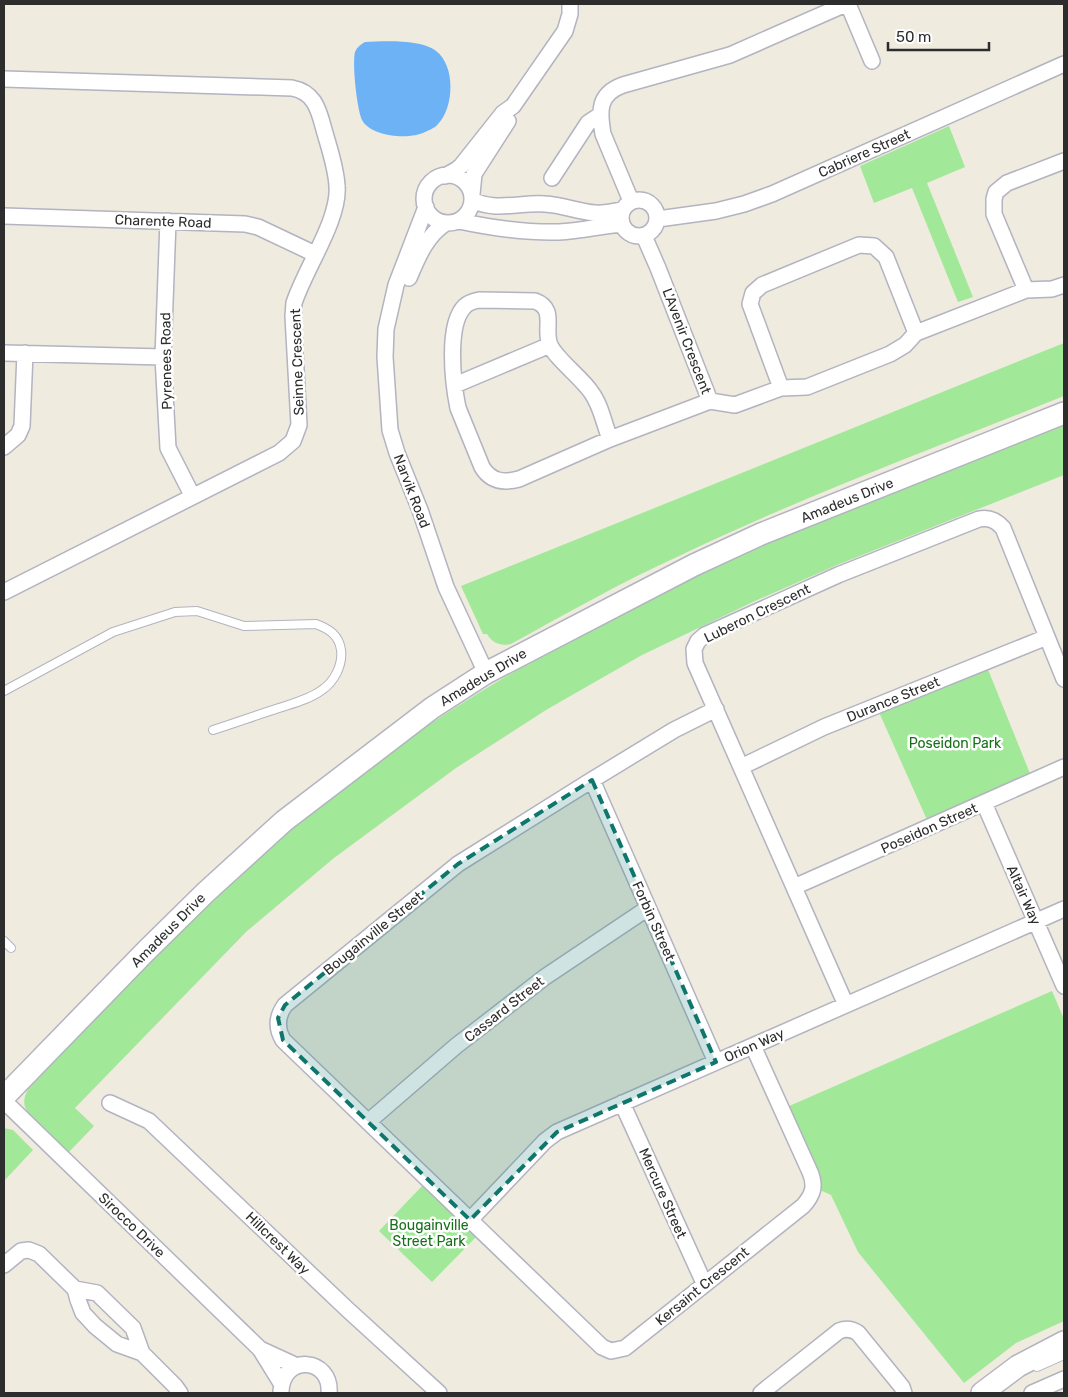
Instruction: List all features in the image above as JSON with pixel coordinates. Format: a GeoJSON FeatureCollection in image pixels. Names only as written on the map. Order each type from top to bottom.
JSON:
{"type":"FeatureCollection","features":[{"type":"Feature","properties":{"kind":"street"},"geometry":{"type":"LineString","coordinates":[[452,222],[468,212],[472,197],[474,174],[510,117],[513,106],[565,30],[570,14],[570,4]]}},
{"type":"Feature","properties":{"kind":"street"},"geometry":{"type":"LineString","coordinates":[[513,106],[503,113],[461,166],[445,176],[434,180],[429,185],[424,196],[426,207],[435,219],[506,230],[561,232],[625,212],[637,200],[649,202],[656,210],[658,219],[654,230],[644,236],[632,235],[626,232],[625,212],[600,115],[604,99],[616,88],[730,55],[847,4],[872,61]]}},
{"type":"Feature","properties":{"kind":"street","name":"Cabriere Street"},"geometry":{"type":"LineString","coordinates":[[658,219],[716,211],[772,194],[1064,64]]}},
{"type":"Feature","properties":{"kind":"street","name":"Seinne Crescent"},"geometry":{"type":"LineString","coordinates":[[4,80],[292,88],[304,92],[311,97],[318,108],[337,185],[334,213],[298,292],[293,310],[299,420],[296,436],[284,450],[4,592]]}},
{"type":"Feature","properties":{"kind":"street"},"geometry":{"type":"LineString","coordinates":[[552,178],[588,123],[600,115]]}},
{"type":"Feature","properties":{"kind":"street"},"geometry":{"type":"LineString","coordinates":[[1026,290],[994,214],[994,198],[996,192],[1007,183],[1064,161]]}},
{"type":"Feature","properties":{"kind":"street"},"geometry":{"type":"LineString","coordinates":[[445,176],[453,176],[464,181],[469,187],[472,197],[480,204],[490,206],[544,204],[598,213],[625,212]]}},
{"type":"Feature","properties":{"kind":"street"},"geometry":{"type":"LineString","coordinates":[[516,206],[517,230]]}},
{"type":"Feature","properties":{"kind":"street","name":"Narvik Road"},"geometry":{"type":"LineString","coordinates":[[426,207],[396,285],[386,329],[385,357],[390,430],[446,587],[486,673]]}},
{"type":"Feature","properties":{"kind":"street","name":"Charente Road"},"geometry":{"type":"LineString","coordinates":[[4,216],[252,225],[315,254]]}},
{"type":"Feature","properties":{"kind":"street","name":"Pyrenees Road"},"geometry":{"type":"LineString","coordinates":[[168,221],[163,357],[168,448],[192,495]]}},
{"type":"Feature","properties":{"kind":"street","name":"Narvik Road"},"geometry":{"type":"LineString","coordinates":[[394,300],[404,288],[424,246],[433,232],[452,222]]}},
{"type":"Feature","properties":{"kind":"street","name":"L'Avenir Crescent"},"geometry":{"type":"LineString","coordinates":[[644,236],[710,401],[735,405],[781,388],[807,387],[890,354],[905,345],[916,333],[1026,290],[1052,289],[1064,285]]}},
{"type":"Feature","properties":{"kind":"street"},"geometry":{"type":"LineString","coordinates":[[781,388],[750,304],[755,290],[762,284],[859,245],[874,246],[886,257],[916,333]]}},
{"type":"Feature","properties":{"kind":"street"},"geometry":{"type":"LineString","coordinates":[[610,439],[591,392],[550,345],[547,311],[543,305],[538,302],[479,300],[470,302],[463,309],[454,328],[452,342],[458,408],[482,467],[495,480],[504,482],[519,479],[610,439],[710,401]]}},
{"type":"Feature","properties":{"kind":"street"},"geometry":{"type":"LineString","coordinates":[[455,385],[550,345]]}},
{"type":"Feature","properties":{"kind":"street"},"geometry":{"type":"LineString","coordinates":[[4,353],[163,357]]}},
{"type":"Feature","properties":{"kind":"street"},"geometry":{"type":"LineString","coordinates":[[4,447],[18,435],[22,426],[25,354]]}},
{"type":"Feature","properties":{"kind":"street","name":"Amadeus Drive"},"geometry":{"type":"LineString","coordinates":[[4,1099],[206,892],[284,822],[432,708],[486,673],[694,564],[761,534],[1064,412]]}},
{"type":"Feature","properties":{"kind":"street","name":"Luberon Crescent"},"geometry":{"type":"LineString","coordinates":[[846,1005],[694,658],[694,649],[702,638],[743,617],[838,575],[979,519],[992,520],[1002,528],[1064,679]]}},
{"type":"Feature","properties":{"kind":"street","name":"Durance Street"},"geometry":{"type":"LineString","coordinates":[[742,767],[824,727],[1047,637]]}},
{"type":"Feature","properties":{"kind":"street","name":"Bougainville Street"},"geometry":{"type":"LineString","coordinates":[[470,1220],[283,1040],[278,1025],[281,1011],[285,1005],[458,864],[674,730],[716,709]]}},
{"type":"Feature","properties":{"kind":"street","name":"Poseidon Street"},"geometry":{"type":"LineString","coordinates":[[794,887],[1064,767]]}},
{"type":"Feature","properties":{"kind":"street","name":"Forbin Street"},"geometry":{"type":"LineString","coordinates":[[592,780],[716,1062]]}},
{"type":"Feature","properties":{"kind":"street","name":"Altair Way"},"geometry":{"type":"LineString","coordinates":[[984,804],[1064,986]]}},
{"type":"Feature","properties":{"kind":"street","name":"Cassard Street"},"geometry":{"type":"LineString","coordinates":[[368,1122],[456,1046],[538,983],[648,908]]}},
{"type":"Feature","properties":{"kind":"street","name":"Orion Way"},"geometry":{"type":"LineString","coordinates":[[470,1220],[552,1135],[1064,909]]}},
{"type":"Feature","properties":{"kind":"street","name":"Kersaint Crescent"},"geometry":{"type":"LineString","coordinates":[[470,1220],[600,1345],[611,1351],[624,1348],[803,1206],[812,1195],[814,1187],[810,1172],[752,1046]]}},
{"type":"Feature","properties":{"kind":"street","name":"Sirocco Drive"},"geometry":{"type":"LineString","coordinates":[[4,1099],[260,1349],[281,1390]]}},
{"type":"Feature","properties":{"kind":"street","name":"Hillcrest Way"},"geometry":{"type":"LineString","coordinates":[[110,1103],[149,1121],[347,1309],[439,1393]]}},
{"type":"Feature","properties":{"kind":"street","name":"Mercure Street"},"geometry":{"type":"LineString","coordinates":[[622,1103],[704,1283]]}},
{"type":"Feature","properties":{"kind":"street"},"geometry":{"type":"LineString","coordinates":[[4,1265],[16,1254],[25,1250],[39,1254],[75,1289],[83,1313],[95,1326],[117,1344],[142,1353],[176,1386],[180,1393]]}},
{"type":"Feature","properties":{"kind":"street"},"geometry":{"type":"LineString","coordinates":[[75,1289],[96,1293],[133,1328],[142,1353]]}},
{"type":"Feature","properties":{"kind":"street"},"geometry":{"type":"LineString","coordinates":[[761,1393],[839,1331],[845,1329],[858,1333],[902,1387],[904,1393]]}},
{"type":"Feature","properties":{"kind":"street"},"geometry":{"type":"LineString","coordinates":[[982,1393],[1033,1357],[1064,1342]]}},
{"type":"Feature","properties":{"kind":"street","name":"Sirocco Drive"},"geometry":{"type":"LineString","coordinates":[[260,1349],[297,1366],[305,1364],[320,1370],[326,1376],[329,1383],[329,1393]]}},
{"type":"Feature","properties":{"kind":"street"},"geometry":{"type":"LineString","coordinates":[[281,1390],[284,1376],[297,1366]]}},
{"type":"Feature","properties":{"kind":"street"},"geometry":{"type":"LineString","coordinates":[[1032,1393],[1064,1379]]}},
{"type":"Feature","properties":{"kind":"lane"},"geometry":{"type":"LineString","coordinates":[[4,691],[113,632],[176,612],[197,611],[244,626],[316,624],[335,634],[340,643],[342,654],[340,666],[335,676],[323,690],[297,702],[213,730]]}},
{"type":"Feature","properties":{"kind":"lane"},"geometry":{"type":"LineString","coordinates":[[4,941],[11,948]]}},
{"type":"Feature","properties":{"kind":"lane"},"geometry":{"type":"LineString","coordinates":[[1009,1373],[1028,1371],[1064,1355]]}},
{"type":"Feature","properties":{"kind":"highlighted area"},"geometry":{"type":"Polygon","coordinates":[[[592,780],[716,1062],[557,1132],[470,1220],[283,1040],[278,1018],[285,1005],[458,864],[592,780]]]}},
{"type":"Feature","properties":{"kind":"green space"},"geometry":{"type":"Polygon","coordinates":[[[949,126],[965,167],[927,183],[973,297],[958,302],[912,188],[874,203],[860,166],[949,126]]]}},
{"type":"Feature","properties":{"kind":"green space"},"geometry":{"type":"Polygon","coordinates":[[[1064,343],[1064,396],[870,473],[726,534],[616,587],[511,644],[497,644],[487,634],[483,634],[461,586],[1064,343]]]}},
{"type":"Feature","properties":{"kind":"green space"},"geometry":{"type":"Polygon","coordinates":[[[1064,424],[1064,475],[837,565],[755,601],[642,655],[546,710],[456,768],[334,858],[247,931],[75,1108],[94,1126],[68,1153],[28,1112],[24,1099],[29,1088],[200,913],[244,871],[336,792],[385,755],[440,718],[552,650],[677,584],[821,521],[1064,424]]]}},
{"type":"Feature","properties":{"kind":"green space","name":"Poseidon Park"},"geometry":{"type":"Polygon","coordinates":[[[987,667],[1031,776],[928,822],[878,710],[987,667]]]}},
{"type":"Feature","properties":{"kind":"green space"},"geometry":{"type":"Polygon","coordinates":[[[1052,991],[1064,1019],[1064,1321],[1016,1343],[964,1383],[858,1252],[831,1195],[820,1190],[787,1107],[1052,991]]]}},
{"type":"Feature","properties":{"kind":"green space"},"geometry":{"type":"Polygon","coordinates":[[[4,1128],[13,1130],[33,1150],[4,1181],[4,1128]]]}},
{"type":"Feature","properties":{"kind":"green space","name":"Bougainville Street Park"},"geometry":{"type":"Polygon","coordinates":[[[424,1184],[478,1235],[432,1282],[379,1231],[424,1184]]]}},
{"type":"Feature","properties":{"kind":"water"},"geometry":{"type":"Polygon","coordinates":[[[382,41],[422,44],[436,51],[447,66],[451,87],[447,108],[437,125],[430,130],[410,136],[382,133],[367,126],[362,120],[358,106],[354,66],[355,52],[365,42],[382,41]]]}}]}
